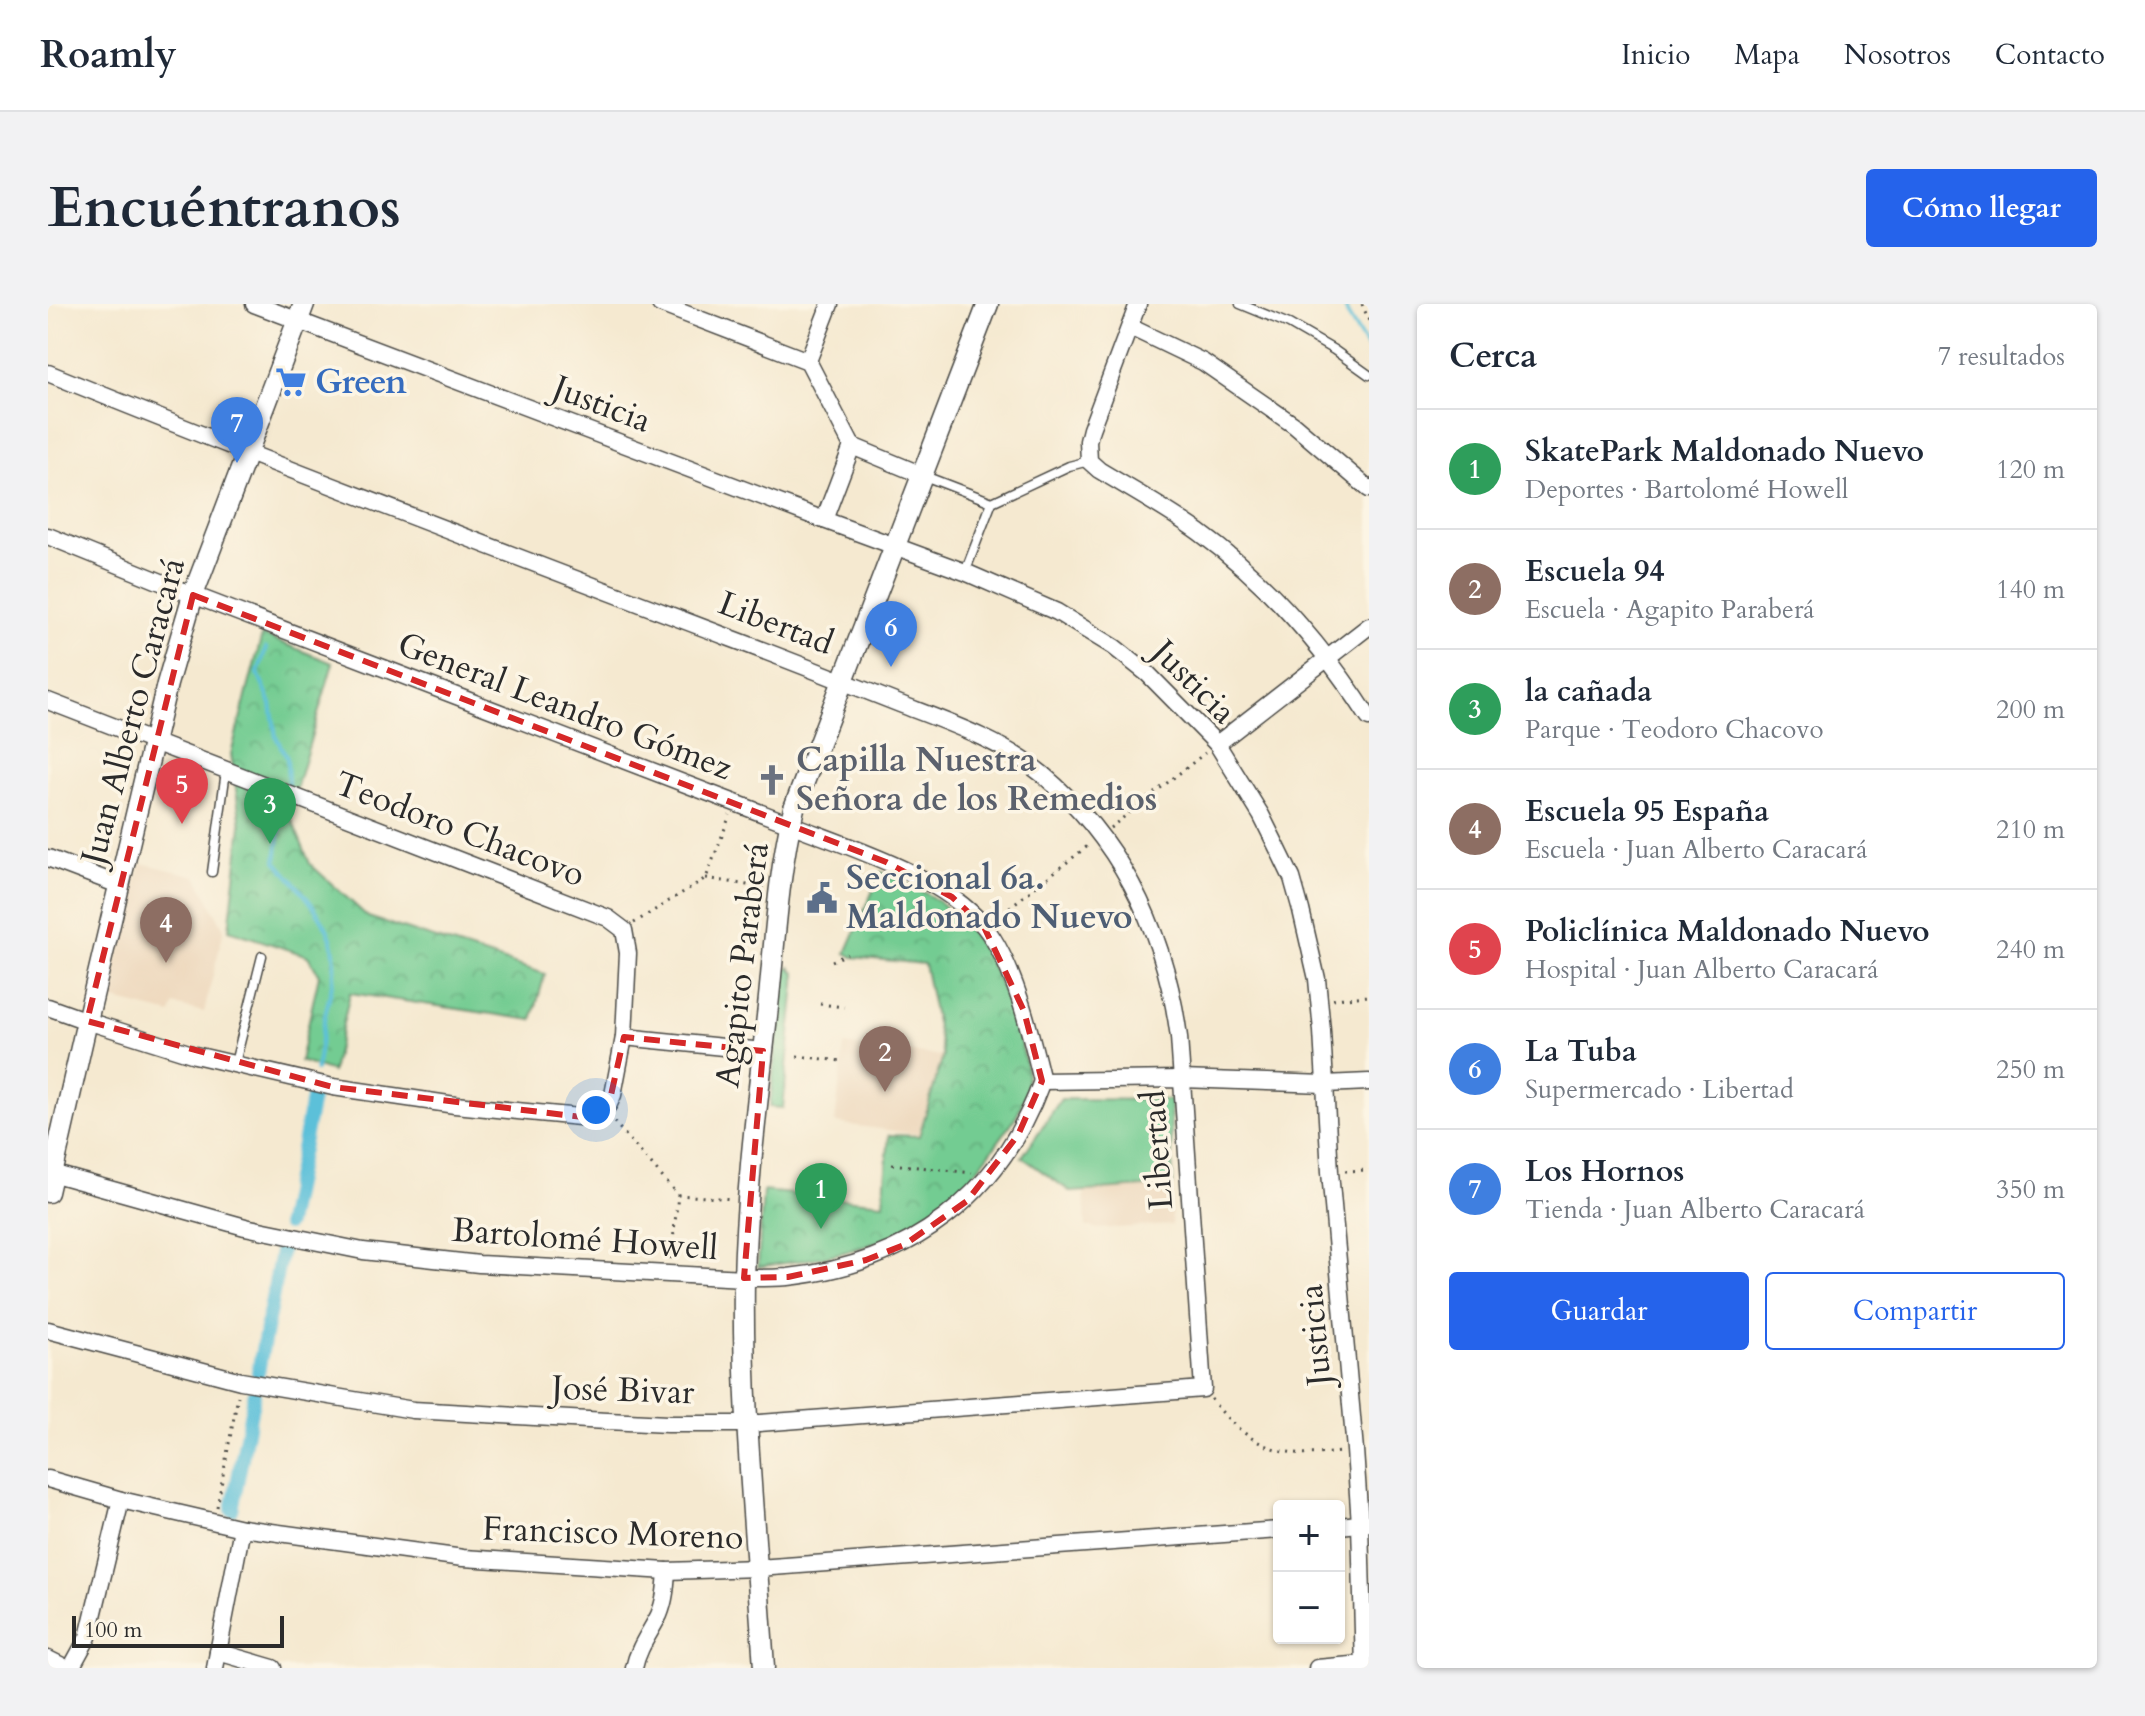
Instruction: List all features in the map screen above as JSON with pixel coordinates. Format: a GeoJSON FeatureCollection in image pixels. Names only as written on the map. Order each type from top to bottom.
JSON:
{"type":"FeatureCollection","features":[{"type":"Feature","properties":{"kind":"street","name":"Justicia"},"geometry":{"type":"LineString","coordinates":[[254,304],[301,312],[824,520],[965,572],[1057,612],[1114,647],[1148,674],[1217,744],[1261,815],[1292,878],[1317,979],[1330,1172],[1355,1450],[1365,1524],[1363,1666]]}},
{"type":"Feature","properties":{"kind":"street"},"geometry":{"type":"LineString","coordinates":[[660,304],[808,361],[852,446],[922,475]]}},
{"type":"Feature","properties":{"kind":"street"},"geometry":{"type":"LineString","coordinates":[[808,361],[830,304]]}},
{"type":"Feature","properties":{"kind":"street","name":"Agapito Paraberá"},"geometry":{"type":"LineString","coordinates":[[764,1668],[746,1424],[744,1278],[763,1051],[790,824],[988,304]]}},
{"type":"Feature","properties":{"kind":"street"},"geometry":{"type":"LineString","coordinates":[[1138,304],[1091,429],[1088,458],[1099,470],[1199,532],[1240,566],[1285,608],[1328,659],[1369,718]]}},
{"type":"Feature","properties":{"kind":"street","name":"Juan Alberto Caracará"},"geometry":{"type":"LineString","coordinates":[[50,1180],[167,684],[193,595],[301,312]]}},
{"type":"Feature","properties":{"kind":"street"},"geometry":{"type":"LineString","coordinates":[[1130,327],[1203,362],[1294,425],[1369,489]]}},
{"type":"Feature","properties":{"kind":"street","name":"Libertad"},"geometry":{"type":"LineString","coordinates":[[48,373],[247,454],[978,734],[1040,773],[1083,813],[1123,867],[1140,898],[1166,966],[1175,1001],[1182,1079],[1203,1389]]}},
{"type":"Feature","properties":{"kind":"street"},"geometry":{"type":"LineString","coordinates":[[824,520],[852,446]]}},
{"type":"Feature","properties":{"kind":"street","name":"General Leandro Gómez"},"geometry":{"type":"LineString","coordinates":[[48,536],[193,595],[790,824],[915,876],[952,897],[984,927],[1003,958],[1024,1011],[1042,1081]]}},
{"type":"Feature","properties":{"kind":"street"},"geometry":{"type":"LineString","coordinates":[[1217,744],[1369,626]]}},
{"type":"Feature","properties":{"kind":"street","name":"Teodoro Chacovo"},"geometry":{"type":"LineString","coordinates":[[48,701],[608,918],[624,930]]}},
{"type":"Feature","properties":{"kind":"street"},"geometry":{"type":"LineString","coordinates":[[48,858],[119,885]]}},
{"type":"Feature","properties":{"kind":"street"},"geometry":{"type":"LineString","coordinates":[[48,1007],[195,1055],[333,1087],[455,1105],[590,1118],[604,1111],[613,1095],[624,1037],[628,953],[624,930]]}},
{"type":"Feature","properties":{"kind":"street"},"geometry":{"type":"LineString","coordinates":[[624,1037],[763,1051]]}},
{"type":"Feature","properties":{"kind":"street"},"geometry":{"type":"LineString","coordinates":[[1042,1081],[1182,1079],[1325,1084],[1369,1082]]}},
{"type":"Feature","properties":{"kind":"street","name":"Bartolomé Howell"},"geometry":{"type":"LineString","coordinates":[[50,1180],[245,1227],[363,1251],[479,1264],[670,1275],[788,1277],[866,1260],[904,1245],[936,1225],[967,1201],[1018,1135],[1042,1081]]}},
{"type":"Feature","properties":{"kind":"street","name":"José Bivar"},"geometry":{"type":"LineString","coordinates":[[48,1330],[241,1381],[413,1410],[667,1424],[746,1424],[1203,1389]]}},
{"type":"Feature","properties":{"kind":"street","name":"Francisco Moreno"},"geometry":{"type":"LineString","coordinates":[[48,1479],[121,1500],[242,1528],[463,1558],[667,1571],[758,1568],[1273,1530]]}},
{"type":"Feature","properties":{"kind":"street"},"geometry":{"type":"LineString","coordinates":[[48,1659],[68,1668],[88,1637],[121,1500]]}},
{"type":"Feature","properties":{"kind":"street"},"geometry":{"type":"LineString","coordinates":[[1345,1526],[1365,1524]]}},
{"type":"Feature","properties":{"kind":"street"},"geometry":{"type":"LineString","coordinates":[[242,1528],[216,1660],[273,1668]]}},
{"type":"Feature","properties":{"kind":"street"},"geometry":{"type":"LineString","coordinates":[[634,1668],[642,1645],[660,1614],[667,1571]]}},
{"type":"Feature","properties":{"kind":"street"},"geometry":{"type":"LineString","coordinates":[[1317,1668],[1363,1666]]}},
{"type":"Feature","properties":{"kind":"lane"},"geometry":{"type":"LineString","coordinates":[[1240,304],[1289,324],[1369,375]]}},
{"type":"Feature","properties":{"kind":"lane"},"geometry":{"type":"LineString","coordinates":[[965,572],[992,502],[1088,458]]}},
{"type":"Feature","properties":{"kind":"lane"},"geometry":{"type":"LineString","coordinates":[[922,475],[992,502]]}},
{"type":"Feature","properties":{"kind":"lane"},"geometry":{"type":"LineString","coordinates":[[212,872],[226,771]]}},
{"type":"Feature","properties":{"kind":"lane"},"geometry":{"type":"LineString","coordinates":[[235,1063],[262,956]]}},
{"type":"Feature","properties":{"kind":"path"},"geometry":{"type":"LineString","coordinates":[[1362,304],[1369,321]]}},
{"type":"Feature","properties":{"kind":"path"},"geometry":{"type":"LineString","coordinates":[[624,930],[706,878],[734,804]]}},
{"type":"Feature","properties":{"kind":"path"},"geometry":{"type":"LineString","coordinates":[[706,878],[781,890]]}},
{"type":"Feature","properties":{"kind":"path"},"geometry":{"type":"LineString","coordinates":[[832,961],[847,954]]}},
{"type":"Feature","properties":{"kind":"path"},"geometry":{"type":"LineString","coordinates":[[1319,1001],[1369,996]]}},
{"type":"Feature","properties":{"kind":"path"},"geometry":{"type":"LineString","coordinates":[[820,1004],[844,1007]]}},
{"type":"Feature","properties":{"kind":"path"},"geometry":{"type":"LineString","coordinates":[[797,1056],[842,1061]]}},
{"type":"Feature","properties":{"kind":"path"},"geometry":{"type":"LineString","coordinates":[[604,1111],[678,1195],[749,1200]]}},
{"type":"Feature","properties":{"kind":"path"},"geometry":{"type":"LineString","coordinates":[[892,1164],[978,1174]]}},
{"type":"Feature","properties":{"kind":"path"},"geometry":{"type":"LineString","coordinates":[[1330,1172],[1369,1170]]}},
{"type":"Feature","properties":{"kind":"path"},"geometry":{"type":"LineString","coordinates":[[670,1275],[678,1195]]}},
{"type":"Feature","properties":{"kind":"path"},"geometry":{"type":"LineString","coordinates":[[214,1523],[241,1381]]}},
{"type":"Feature","properties":{"kind":"path"},"geometry":{"type":"LineString","coordinates":[[1203,1389],[1239,1430],[1264,1446],[1309,1456],[1355,1450]]}},
{"type":"Feature","properties":{"kind":"highlighted area"},"geometry":{"type":"Polygon","coordinates":[[[193,595],[886,862],[952,897],[984,927],[1024,1011],[1042,1081],[1018,1135],[967,1201],[904,1245],[866,1260],[788,1277],[744,1278],[763,1051],[624,1037],[609,1104],[590,1118],[333,1087],[87,1021],[193,595]]]}},
{"type":"Feature","properties":{"kind":"shaded area"},"geometry":{"type":"Polygon","coordinates":[[[141,863],[196,876],[224,929],[204,1012],[174,1005],[171,1014],[107,998],[141,863]]]}},
{"type":"Feature","properties":{"kind":"shaded area"},"geometry":{"type":"Polygon","coordinates":[[[844,1045],[943,1056],[918,1134],[835,1123],[844,1045]]]}},
{"type":"Feature","properties":{"kind":"shaded area"},"geometry":{"type":"Polygon","coordinates":[[[1170,1185],[1172,1225],[1086,1227],[1084,1190],[1170,1185]]]}},
{"type":"Feature","properties":{"kind":"green space"},"geometry":{"type":"Polygon","coordinates":[[[262,635],[333,663],[289,813],[310,864],[368,917],[545,974],[532,1020],[350,993],[332,1072],[300,1061],[319,975],[308,956],[229,930],[241,825],[231,754],[262,635]]]}},
{"type":"Feature","properties":{"kind":"green space"},"geometry":{"type":"Polygon","coordinates":[[[881,872],[945,907],[959,919],[981,948],[1005,997],[1023,1052],[1027,1072],[1024,1100],[1006,1132],[965,1184],[914,1225],[859,1248],[758,1267],[763,1191],[883,1203],[889,1135],[919,1136],[943,1056],[924,964],[853,957],[846,953],[881,872]]]}},
{"type":"Feature","properties":{"kind":"green space"},"geometry":{"type":"Polygon","coordinates":[[[790,967],[796,974],[783,1108],[770,1107],[783,969],[790,967]]]}},
{"type":"Feature","properties":{"kind":"green space"},"geometry":{"type":"Polygon","coordinates":[[[1061,1099],[1170,1100],[1173,1185],[1071,1192],[1022,1157],[1061,1099]]]}},
{"type":"Feature","properties":{"kind":"waterway"},"geometry":{"type":"LineString","coordinates":[[1344,304],[1369,351]]}},
{"type":"Feature","properties":{"kind":"waterway"},"geometry":{"type":"LineString","coordinates":[[266,648],[258,673],[271,704],[276,737],[287,758],[288,785]]}},
{"type":"Feature","properties":{"kind":"waterway"},"geometry":{"type":"LineString","coordinates":[[283,802],[276,861],[320,917],[333,947],[333,979],[316,1070]]}},
{"type":"Feature","properties":{"kind":"waterway"},"geometry":{"type":"LineString","coordinates":[[287,1224],[313,1094]]}},
{"type":"Feature","properties":{"kind":"waterway"},"geometry":{"type":"LineString","coordinates":[[258,1372],[282,1247]]}},
{"type":"Feature","properties":{"kind":"waterway"},"geometry":{"type":"LineString","coordinates":[[232,1510],[254,1395]]}},
{"type":"Feature","properties":{"kind":"place","name":"Green"},"geometry":{"type":"Point","coordinates":[291,382]}},
{"type":"Feature","properties":{"kind":"place","name":"Los Hornos"},"geometry":{"type":"Point","coordinates":[237,463]}},
{"type":"Feature","properties":{"kind":"place","name":"La Tuba"},"geometry":{"type":"Point","coordinates":[891,667]}},
{"type":"Feature","properties":{"kind":"place","name":"Capilla Nuestra Señora de los Remedios"},"geometry":{"type":"Point","coordinates":[772,780]}},
{"type":"Feature","properties":{"kind":"place","name":"Policlínica Maldonado Nuevo"},"geometry":{"type":"Point","coordinates":[182,824]}},
{"type":"Feature","properties":{"kind":"place","name":"la cañada"},"geometry":{"type":"Point","coordinates":[270,844]}},
{"type":"Feature","properties":{"kind":"place","name":"Seccional 6a. Maldonado Nuevo"},"geometry":{"type":"Point","coordinates":[822,898]}},
{"type":"Feature","properties":{"kind":"place","name":"Escuela 95 España"},"geometry":{"type":"Point","coordinates":[166,963]}},
{"type":"Feature","properties":{"kind":"place","name":"Escuela 94"},"geometry":{"type":"Point","coordinates":[885,1092]}},
{"type":"Feature","properties":{"kind":"place","name":"SkatePark Maldonado Nuevo"},"geometry":{"type":"Point","coordinates":[821,1229]}}]}
